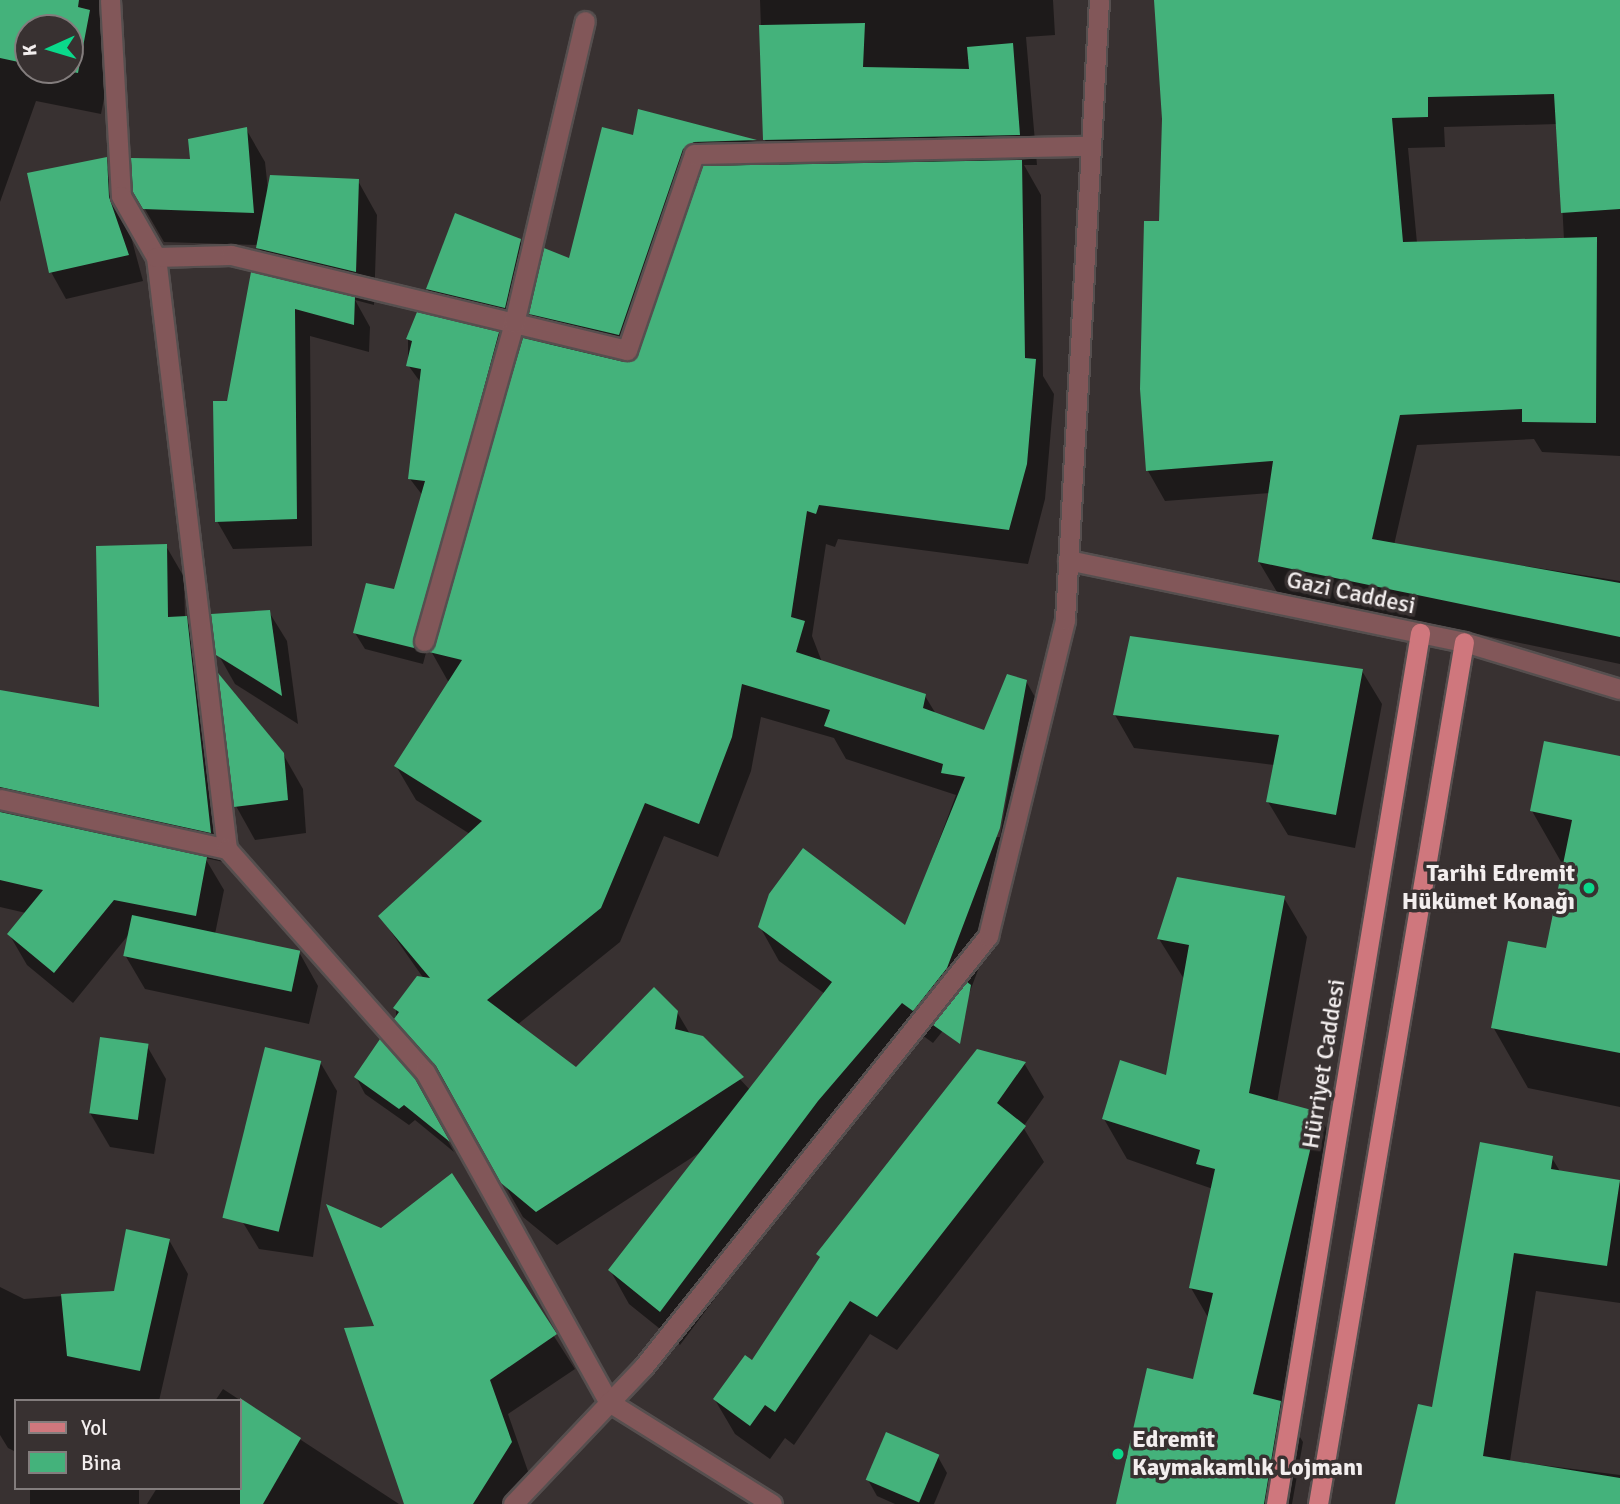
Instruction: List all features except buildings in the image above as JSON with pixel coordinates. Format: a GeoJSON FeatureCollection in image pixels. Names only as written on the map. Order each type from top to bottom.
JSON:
{"type":"FeatureCollection","features":[{"type":"Feature","properties":{"kind":"main road","name":"Hürriyet Caddesi"},"geometry":{"type":"LineString","coordinates":[[1276,1504],[1420,633]]}},
{"type":"Feature","properties":{"kind":"main road"},"geometry":{"type":"LineString","coordinates":[[1318,1504],[1464,642]]}},
{"type":"Feature","properties":{"kind":"street"},"geometry":{"type":"LineString","coordinates":[[110,0],[121,196],[156,257],[227,849],[425,1072],[609,1402],[772,1504]]}},
{"type":"Feature","properties":{"kind":"street"},"geometry":{"type":"LineString","coordinates":[[513,1504],[609,1402],[988,936],[1065,620],[1099,0]]}},
{"type":"Feature","properties":{"kind":"street"},"geometry":{"type":"LineString","coordinates":[[424,641],[514,323],[585,21]]}},
{"type":"Feature","properties":{"kind":"street"},"geometry":{"type":"LineString","coordinates":[[156,257],[231,255],[627,350],[694,154],[1091,146]]}},
{"type":"Feature","properties":{"kind":"street","name":"Gazi Caddesi"},"geometry":{"type":"LineString","coordinates":[[1068,560],[1464,642],[1620,689]]}},
{"type":"Feature","properties":{"kind":"street"},"geometry":{"type":"LineString","coordinates":[[0,799],[227,849]]}},
{"type":"Feature","properties":{"kind":"place","name":"Tarihi Edremit Hükümet Konağı"},"geometry":{"type":"Point","coordinates":[1589,888]}},
{"type":"Feature","properties":{"kind":"place","name":"Edremit Kaymakamlık Lojmanı"},"geometry":{"type":"Point","coordinates":[1118,1454]}}]}
